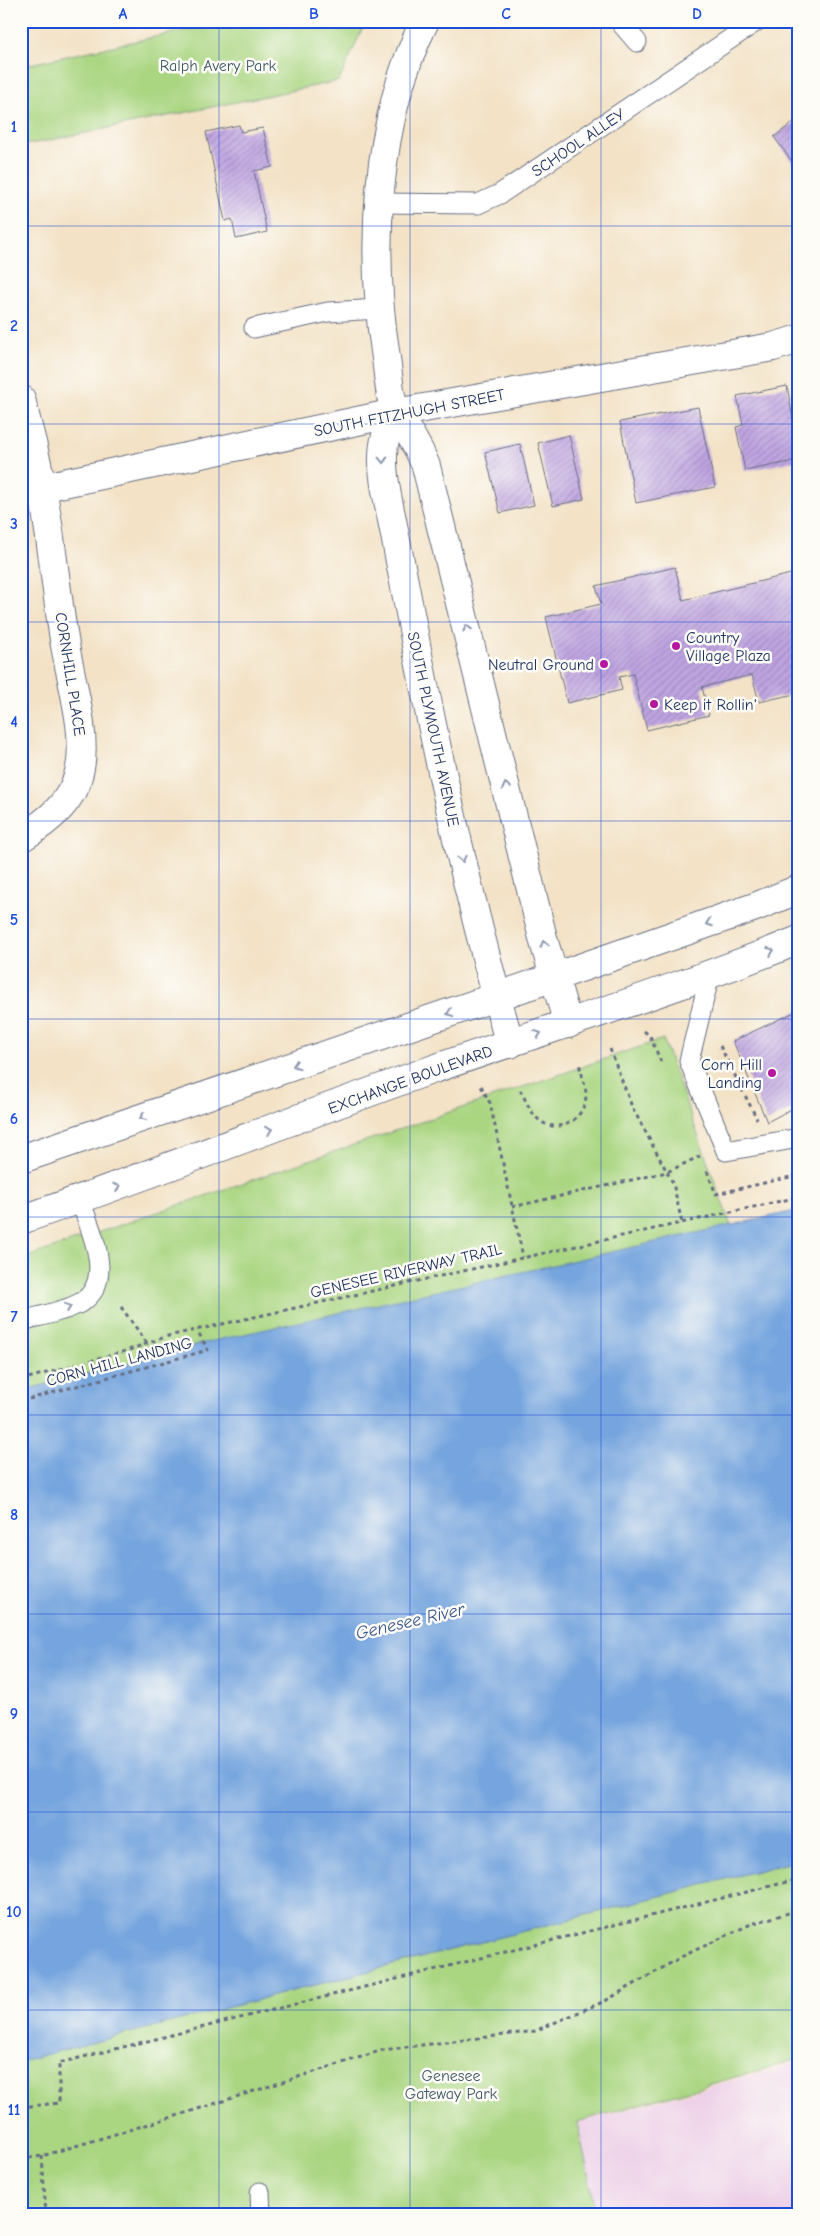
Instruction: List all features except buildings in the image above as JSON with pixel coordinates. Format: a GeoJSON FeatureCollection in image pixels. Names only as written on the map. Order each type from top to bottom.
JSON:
{"type":"FeatureCollection","features":[{"type":"Feature","properties":{"kind":"main road"},"geometry":{"type":"LineString","coordinates":[[425,21],[412,47],[398,85],[387,141],[380,203],[377,267],[379,309],[395,413],[416,444],[426,466],[554,977],[568,1024]]}},
{"type":"Feature","properties":{"kind":"main road","name":"SOUTH FITZHUGH STREET"},"geometry":{"type":"LineString","coordinates":[[32,490],[395,413],[772,346],[799,339]]}},
{"type":"Feature","properties":{"kind":"main road","name":"CORNHILL PLACE"},"geometry":{"type":"LineString","coordinates":[[21,400],[32,490],[65,642],[82,744],[80,769],[72,792],[59,810],[39,827],[21,838]]}},
{"type":"Feature","properties":{"kind":"main road","name":"SOUTH PLYMOUTH AVENUE"},"geometry":{"type":"LineString","coordinates":[[395,413],[387,428],[384,441],[383,456],[386,488],[444,779],[496,997],[510,1044]]}},
{"type":"Feature","properties":{"kind":"main road"},"geometry":{"type":"LineString","coordinates":[[21,1159],[554,977],[755,907],[799,889]]}},
{"type":"Feature","properties":{"kind":"main road","name":"EXCHANGE BOULEVARD"},"geometry":{"type":"LineString","coordinates":[[21,1220],[431,1070],[710,974],[799,940]]}},
{"type":"Feature","properties":{"kind":"lane"},"geometry":{"type":"LineString","coordinates":[[619,21],[637,42]]}},
{"type":"Feature","properties":{"kind":"lane","name":"SCHOOL ALLEY"},"geometry":{"type":"LineString","coordinates":[[380,203],[478,204],[500,194],[757,21]]}},
{"type":"Feature","properties":{"kind":"lane"},"geometry":{"type":"LineString","coordinates":[[254,328],[328,312],[379,309]]}},
{"type":"Feature","properties":{"kind":"lane"},"geometry":{"type":"LineString","coordinates":[[710,974],[689,1061],[726,1151],[799,1138]]}},
{"type":"Feature","properties":{"kind":"lane"},"geometry":{"type":"LineString","coordinates":[[21,1321],[82,1302],[96,1288],[100,1270],[96,1249],[80,1200]]}},
{"type":"Feature","properties":{"kind":"lane"},"geometry":{"type":"LineString","coordinates":[[260,2192],[261,2215]]}},
{"type":"Feature","properties":{"kind":"path"},"geometry":{"type":"LineString","coordinates":[[717,1040],[759,1122]]}},
{"type":"Feature","properties":{"kind":"path"},"geometry":{"type":"LineString","coordinates":[[610,1049],[632,1107],[673,1183],[682,1223]]}},
{"type":"Feature","properties":{"kind":"path"},"geometry":{"type":"LineString","coordinates":[[520,1090],[536,1118],[552,1127],[568,1125],[580,1114],[586,1095],[579,1063]]}},
{"type":"Feature","properties":{"kind":"path"},"geometry":{"type":"LineString","coordinates":[[477,1077],[490,1103],[524,1257]]}},
{"type":"Feature","properties":{"kind":"path"},"geometry":{"type":"LineString","coordinates":[[512,1208],[667,1172],[701,1156]]}},
{"type":"Feature","properties":{"kind":"path","name":"GENESEE RIVERWAY TRAIL"},"geometry":{"type":"LineString","coordinates":[[21,1380],[168,1336],[799,1197]]}},
{"type":"Feature","properties":{"kind":"path"},"geometry":{"type":"LineString","coordinates":[[121,1307],[147,1343]]}},
{"type":"Feature","properties":{"kind":"path","name":"CORN HILL LANDING"},"geometry":{"type":"LineString","coordinates":[[29,1399],[208,1350],[197,1330]]}},
{"type":"Feature","properties":{"kind":"path"},"geometry":{"type":"LineString","coordinates":[[21,2107],[59,2103],[59,2063],[799,1879]]}},
{"type":"Feature","properties":{"kind":"path"},"geometry":{"type":"LineString","coordinates":[[21,2159],[42,2156],[179,2115],[383,2050],[535,2031],[605,2001],[683,1956],[751,1924],[799,1910]]}},
{"type":"Feature","properties":{"kind":"path"},"geometry":{"type":"LineString","coordinates":[[42,2156],[46,2215]]}},
{"type":"Feature","properties":{"kind":"shaded area"},"geometry":{"type":"Polygon","coordinates":[[[799,2062],[799,2215],[595,2215],[574,2124],[799,2062]]]}},
{"type":"Feature","properties":{"kind":"green space","name":"Ralph Avery Park"},"geometry":{"type":"Polygon","coordinates":[[[228,21],[366,21],[339,81],[21,146],[21,66],[228,21]]]}},
{"type":"Feature","properties":{"kind":"green space"},"geometry":{"type":"Polygon","coordinates":[[[663,1039],[736,1240],[21,1401],[21,1259],[663,1039]]]}},
{"type":"Feature","properties":{"kind":"green space","name":"Genesee Gateway Park"},"geometry":{"type":"Polygon","coordinates":[[[799,1860],[799,2059],[577,2122],[597,2215],[21,2215],[21,2061],[799,1860]]]}},
{"type":"Feature","properties":{"kind":"water","name":"Genesee River"},"geometry":{"type":"Polygon","coordinates":[[[799,1210],[799,1860],[21,2061],[21,1391],[204,1343],[799,1210]]]}},
{"type":"Feature","properties":{"kind":"place","name":"Country Village Plaza"},"geometry":{"type":"Point","coordinates":[676,646]}},
{"type":"Feature","properties":{"kind":"place","name":"Neutral Ground"},"geometry":{"type":"Point","coordinates":[604,664]}},
{"type":"Feature","properties":{"kind":"place","name":"Keep it Rollin'"},"geometry":{"type":"Point","coordinates":[654,704]}},
{"type":"Feature","properties":{"kind":"place","name":"Corn Hill Landing"},"geometry":{"type":"Point","coordinates":[772,1073]}}]}
